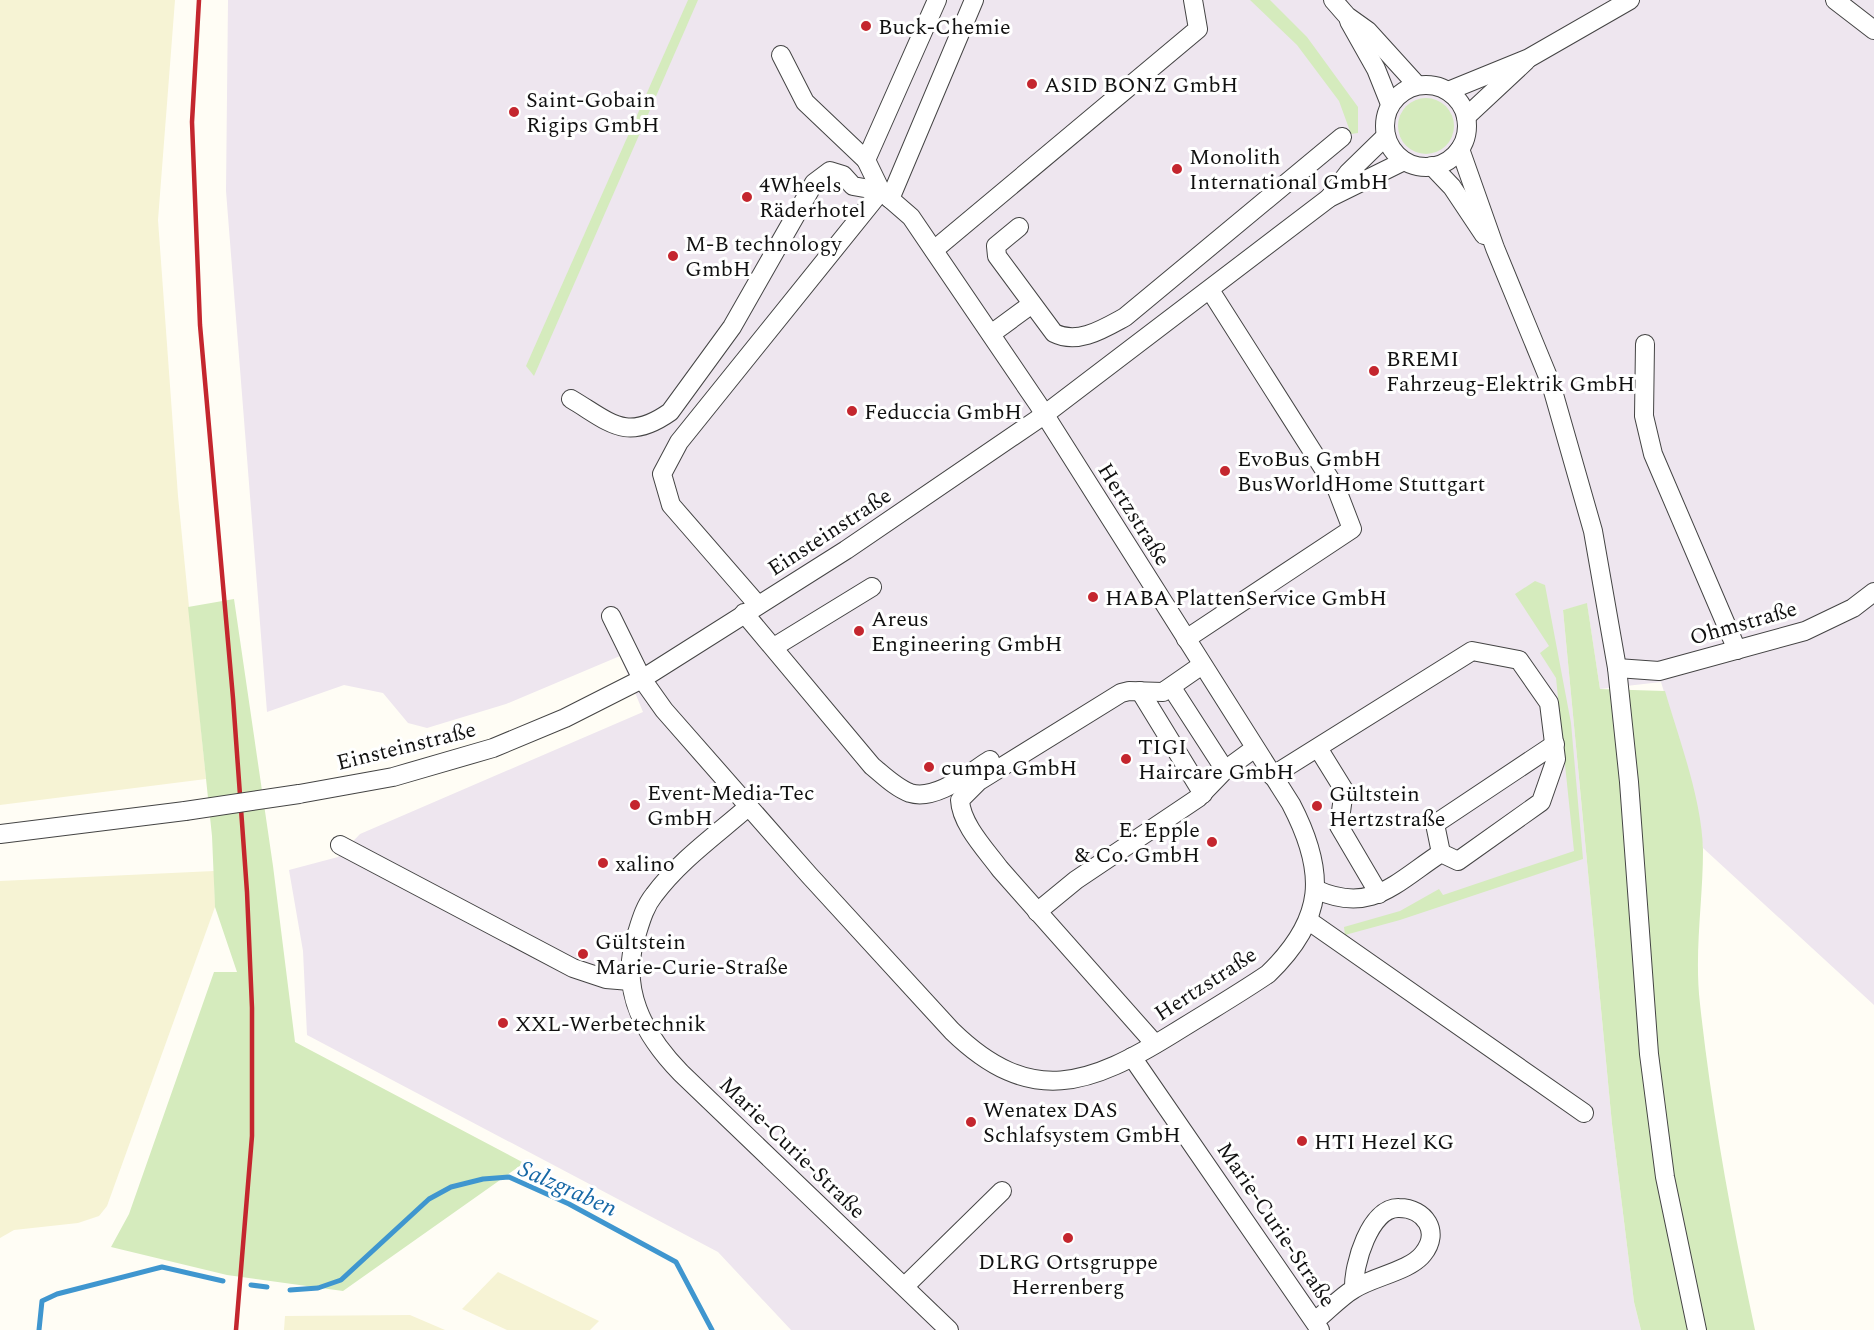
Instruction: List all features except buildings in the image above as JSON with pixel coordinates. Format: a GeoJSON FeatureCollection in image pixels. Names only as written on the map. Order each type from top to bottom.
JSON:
{"type":"FeatureCollection","features":[{"type":"Feature","properties":{"kind":"street"},"geometry":{"type":"LineString","coordinates":[[866,160],[937,0]]}},
{"type":"Feature","properties":{"kind":"street"},"geometry":{"type":"LineString","coordinates":[[974,0],[886,195],[679,442],[662,474],[670,505],[751,609],[774,647],[872,766],[911,793],[929,793],[946,787],[1063,716]]}},
{"type":"Feature","properties":{"kind":"street"},"geometry":{"type":"LineString","coordinates":[[934,250],[1198,29],[1193,0]]}},
{"type":"Feature","properties":{"kind":"street"},"geometry":{"type":"LineString","coordinates":[[1333,0],[1347,16],[1376,69],[1390,104]]}},
{"type":"Feature","properties":{"kind":"street"},"geometry":{"type":"LineString","coordinates":[[1448,91],[1529,58],[1630,0]]}},
{"type":"Feature","properties":{"kind":"street"},"geometry":{"type":"LineString","coordinates":[[1836,0],[1874,30]]}},
{"type":"Feature","properties":{"kind":"street"},"geometry":{"type":"LineString","coordinates":[[1347,16],[1368,31],[1417,85]]}},
{"type":"Feature","properties":{"kind":"street"},"geometry":{"type":"LineString","coordinates":[[781,55],[805,102],[866,160],[886,195]]}},
{"type":"Feature","properties":{"kind":"street"},"geometry":{"type":"LineString","coordinates":[[1466,117],[1529,58]]}},
{"type":"Feature","properties":{"kind":"street"},"geometry":{"type":"LineString","coordinates":[[1417,85],[1433,85],[1448,91],[1460,102],[1466,117],[1467,134],[1460,150],[1448,161],[1432,166],[1418,166],[1404,161],[1393,150],[1386,136],[1385,120],[1390,104],[1402,92],[1417,85]]}},
{"type":"Feature","properties":{"kind":"street","name":"Einsteinstraße"},"geometry":{"type":"LineString","coordinates":[[1329,198],[1348,173],[1386,136]]}},
{"type":"Feature","properties":{"kind":"street"},"geometry":{"type":"LineString","coordinates":[[1019,227],[996,246],[998,256],[1054,333],[1066,339],[1086,336],[1125,317],[1342,137]]}},
{"type":"Feature","properties":{"kind":"street"},"geometry":{"type":"LineString","coordinates":[[1460,150],[1495,248],[1529,327],[1562,417],[1593,531],[1617,668],[1629,782],[1649,1054],[1665,1178],[1697,1330]]}},
{"type":"Feature","properties":{"kind":"street","name":"Einsteinstraße"},"geometry":{"type":"LineString","coordinates":[[0,834],[185,811],[393,777],[493,748],[565,718],[642,679],[846,550],[1044,415],[1329,198],[1404,161]]}},
{"type":"Feature","properties":{"kind":"street"},"geometry":{"type":"LineString","coordinates":[[1432,166],[1452,187],[1495,248]]}},
{"type":"Feature","properties":{"kind":"street"},"geometry":{"type":"LineString","coordinates":[[570,399],[620,428],[639,428],[657,421],[670,412],[732,327],[814,183],[830,171],[843,175],[853,186],[886,195]]}},
{"type":"Feature","properties":{"kind":"street","name":"Hertzstraße"},"geometry":{"type":"LineString","coordinates":[[611,616],[642,679],[664,710],[748,807],[952,1031],[993,1065],[1025,1077],[1058,1081],[1075,1080],[1103,1072],[1155,1044],[1268,974],[1285,958],[1309,921],[1315,889],[1312,855],[1305,831],[1255,748],[991,334],[912,217],[886,195]]}},
{"type":"Feature","properties":{"kind":"street"},"geometry":{"type":"LineString","coordinates":[[1186,639],[1352,529],[1337,490],[1210,290]]}},
{"type":"Feature","properties":{"kind":"street"},"geometry":{"type":"LineString","coordinates":[[991,334],[1032,304]]}},
{"type":"Feature","properties":{"kind":"street"},"geometry":{"type":"LineString","coordinates":[[1645,344],[1644,416],[1653,454],[1737,650]]}},
{"type":"Feature","properties":{"kind":"street"},"geometry":{"type":"LineString","coordinates":[[774,647],[872,587]]}},
{"type":"Feature","properties":{"kind":"street","name":"Ohmstraße"},"geometry":{"type":"LineString","coordinates":[[1617,668],[1659,671],[1805,631],[1852,608],[1874,592]]}},
{"type":"Feature","properties":{"kind":"street"},"geometry":{"type":"LineString","coordinates":[[1272,776],[1472,651],[1520,660],[1549,703],[1556,759],[1541,802],[1458,861],[1441,854]]}},
{"type":"Feature","properties":{"kind":"street"},"geometry":{"type":"LineString","coordinates":[[1155,1044],[1037,912],[978,839],[960,808],[960,800],[979,781],[1121,693],[1163,692],[1172,688],[1202,665]]}},
{"type":"Feature","properties":{"kind":"street"},"geometry":{"type":"LineString","coordinates":[[1172,688],[1225,770]]}},
{"type":"Feature","properties":{"kind":"street"},"geometry":{"type":"LineString","coordinates":[[1140,691],[1203,794]]}},
{"type":"Feature","properties":{"kind":"street"},"geometry":{"type":"LineString","coordinates":[[1441,854],[1435,824],[1554,744]]}},
{"type":"Feature","properties":{"kind":"street"},"geometry":{"type":"LineString","coordinates":[[1037,912],[1076,880],[1203,794],[1225,770],[1255,748]]}},
{"type":"Feature","properties":{"kind":"street"},"geometry":{"type":"LineString","coordinates":[[1317,748],[1344,789],[1339,826],[1379,894]]}},
{"type":"Feature","properties":{"kind":"street","name":"Marie-Curie-Straße"},"geometry":{"type":"LineString","coordinates":[[748,807],[669,877],[652,897],[635,937],[630,958],[630,981],[641,1021],[662,1053],[949,1330]]}},
{"type":"Feature","properties":{"kind":"street"},"geometry":{"type":"LineString","coordinates":[[340,845],[573,968],[606,979],[630,981]]}},
{"type":"Feature","properties":{"kind":"street"},"geometry":{"type":"LineString","coordinates":[[1315,889],[1340,900],[1363,900],[1379,894],[1441,854]]}},
{"type":"Feature","properties":{"kind":"street"},"geometry":{"type":"LineString","coordinates":[[1309,921],[1584,1113]]}},
{"type":"Feature","properties":{"kind":"street","name":"Marie-Curie-Straße"},"geometry":{"type":"LineString","coordinates":[[1132,1057],[1317,1326]]}},
{"type":"Feature","properties":{"kind":"street"},"geometry":{"type":"LineString","coordinates":[[905,1286],[986,1207],[1005,1199]]}},
{"type":"Feature","properties":{"kind":"street"},"geometry":{"type":"LineString","coordinates":[[1317,1326],[1354,1289],[1423,1255],[1431,1240],[1429,1222],[1423,1215],[1410,1208],[1395,1208],[1380,1215],[1362,1245],[1353,1273],[1354,1289]]}},
{"type":"Feature","properties":{"kind":"shaded area"},"geometry":{"type":"Polygon","coordinates":[[[0,0],[175,0],[158,220],[178,496],[206,779],[0,805],[0,0]]]}},
{"type":"Feature","properties":{"kind":"shaded area"},"geometry":{"type":"Polygon","coordinates":[[[228,0],[1874,0],[1874,1005],[1703,848],[1692,784],[1661,682],[1600,689],[1587,604],[1563,610],[1612,1124],[1634,1302],[1641,1330],[791,1330],[718,1252],[307,1035],[303,951],[289,870],[338,857],[360,834],[643,712],[620,656],[506,704],[427,728],[408,723],[383,693],[344,685],[267,712],[226,191],[228,0]]]}},
{"type":"Feature","properties":{"kind":"shaded area"},"geometry":{"type":"Polygon","coordinates":[[[214,871],[215,907],[107,1206],[99,1216],[78,1223],[14,1230],[0,1238],[0,881],[214,871]]]}},
{"type":"Feature","properties":{"kind":"shaded area"},"geometry":{"type":"Polygon","coordinates":[[[498,1272],[599,1321],[590,1330],[507,1330],[462,1309],[498,1272]]]}},
{"type":"Feature","properties":{"kind":"shaded area"},"geometry":{"type":"Polygon","coordinates":[[[410,1315],[445,1330],[284,1330],[285,1316],[410,1315]]]}},
{"type":"Feature","properties":{"kind":"green space"},"geometry":{"type":"Polygon","coordinates":[[[688,0],[698,0],[534,376],[526,366],[688,0]]]}},
{"type":"Feature","properties":{"kind":"green space"},"geometry":{"type":"Polygon","coordinates":[[[1250,0],[1270,0],[1307,37],[1358,107],[1358,133],[1351,134],[1339,101],[1297,45],[1250,0]]]}},
{"type":"Feature","properties":{"kind":"green space"},"geometry":{"type":"Polygon","coordinates":[[[1420,98],[1432,98],[1442,102],[1450,110],[1454,126],[1450,142],[1442,150],[1432,154],[1420,154],[1410,150],[1402,142],[1398,132],[1398,120],[1402,110],[1410,102],[1420,98]]]}},
{"type":"Feature","properties":{"kind":"green space"},"geometry":{"type":"Polygon","coordinates":[[[1535,581],[1545,585],[1571,723],[1583,859],[1400,920],[1345,935],[1344,927],[1400,911],[1439,889],[1443,895],[1574,851],[1556,678],[1540,653],[1549,646],[1515,594],[1535,581]]]}},
{"type":"Feature","properties":{"kind":"green space"},"geometry":{"type":"Polygon","coordinates":[[[234,599],[273,866],[295,1042],[524,1163],[343,1291],[227,1275],[111,1247],[129,1214],[214,972],[237,972],[215,907],[212,836],[188,607],[234,599]]]}},
{"type":"Feature","properties":{"kind":"green space"},"geometry":{"type":"Polygon","coordinates":[[[1587,603],[1600,689],[1665,691],[1699,811],[1703,850],[1698,946],[1700,1004],[1723,1168],[1755,1330],[1641,1330],[1634,1302],[1612,1124],[1563,610],[1587,603]]]}},
{"type":"Feature","properties":{"kind":"waterway","name":"Salzgraben"},"geometry":{"type":"LineString","coordinates":[[290,1290],[318,1288],[341,1280],[429,1199],[451,1187],[483,1179],[509,1177],[569,1204],[676,1262],[712,1330]]}},
{"type":"Feature","properties":{"kind":"waterway","name":"Salzgraben"},"geometry":{"type":"LineString","coordinates":[[39,1330],[42,1301],[57,1294],[162,1267],[223,1281]]}},
{"type":"Feature","properties":{"kind":"waterway","name":"Salzgraben"},"geometry":{"type":"LineString","coordinates":[[251,1285],[267,1287]]}},
{"type":"Feature","properties":{"kind":"railway"},"geometry":{"type":"LineString","coordinates":[[199,0],[192,122],[200,325],[233,698],[247,892],[252,1008],[252,1136],[236,1330]]}},
{"type":"Feature","properties":{"kind":"place","name":"Buck-Chemie"},"geometry":{"type":"Point","coordinates":[866,26]}},
{"type":"Feature","properties":{"kind":"place","name":"ASID BONZ GmbH"},"geometry":{"type":"Point","coordinates":[1032,84]}},
{"type":"Feature","properties":{"kind":"place","name":"Saint-Gobain Rigips GmbH"},"geometry":{"type":"Point","coordinates":[514,112]}},
{"type":"Feature","properties":{"kind":"place","name":"Monolith International GmbH"},"geometry":{"type":"Point","coordinates":[1177,169]}},
{"type":"Feature","properties":{"kind":"place","name":"4Wheels Räderhotel"},"geometry":{"type":"Point","coordinates":[747,197]}},
{"type":"Feature","properties":{"kind":"place","name":"M-B technology GmbH"},"geometry":{"type":"Point","coordinates":[673,256]}},
{"type":"Feature","properties":{"kind":"place","name":"BREMI Fahrzeug-Elektrik GmbH"},"geometry":{"type":"Point","coordinates":[1374,371]}},
{"type":"Feature","properties":{"kind":"place","name":"Feduccia GmbH"},"geometry":{"type":"Point","coordinates":[852,411]}},
{"type":"Feature","properties":{"kind":"place","name":"EvoBus GmbH BusWorldHome Stuttgart"},"geometry":{"type":"Point","coordinates":[1225,471]}},
{"type":"Feature","properties":{"kind":"place","name":"HABA PlattenService GmbH"},"geometry":{"type":"Point","coordinates":[1093,597]}},
{"type":"Feature","properties":{"kind":"place","name":"Areus Engineering GmbH"},"geometry":{"type":"Point","coordinates":[859,631]}},
{"type":"Feature","properties":{"kind":"place","name":"TIGI Haircare GmbH"},"geometry":{"type":"Point","coordinates":[1126,759]}},
{"type":"Feature","properties":{"kind":"place","name":"cumpa GmbH"},"geometry":{"type":"Point","coordinates":[929,767]}},
{"type":"Feature","properties":{"kind":"place","name":"Event-Media-Tec GmbH"},"geometry":{"type":"Point","coordinates":[635,805]}},
{"type":"Feature","properties":{"kind":"place","name":"Gültstein Hertzstraße"},"geometry":{"type":"Point","coordinates":[1317,806]}},
{"type":"Feature","properties":{"kind":"place","name":"E. Epple & Co. GmbH"},"geometry":{"type":"Point","coordinates":[1212,842]}},
{"type":"Feature","properties":{"kind":"place","name":"xalino"},"geometry":{"type":"Point","coordinates":[603,863]}},
{"type":"Feature","properties":{"kind":"place","name":"Gültstein Marie-Curie-Straße"},"geometry":{"type":"Point","coordinates":[583,954]}},
{"type":"Feature","properties":{"kind":"place","name":"XXL-Werbetechnik"},"geometry":{"type":"Point","coordinates":[503,1023]}},
{"type":"Feature","properties":{"kind":"place","name":"Wenatex DAS Schlafsystem GmbH"},"geometry":{"type":"Point","coordinates":[971,1122]}},
{"type":"Feature","properties":{"kind":"place","name":"HTI Hezel KG"},"geometry":{"type":"Point","coordinates":[1302,1141]}},
{"type":"Feature","properties":{"kind":"place","name":"DLRG Ortsgruppe Herrenberg"},"geometry":{"type":"Point","coordinates":[1068,1238]}}]}
